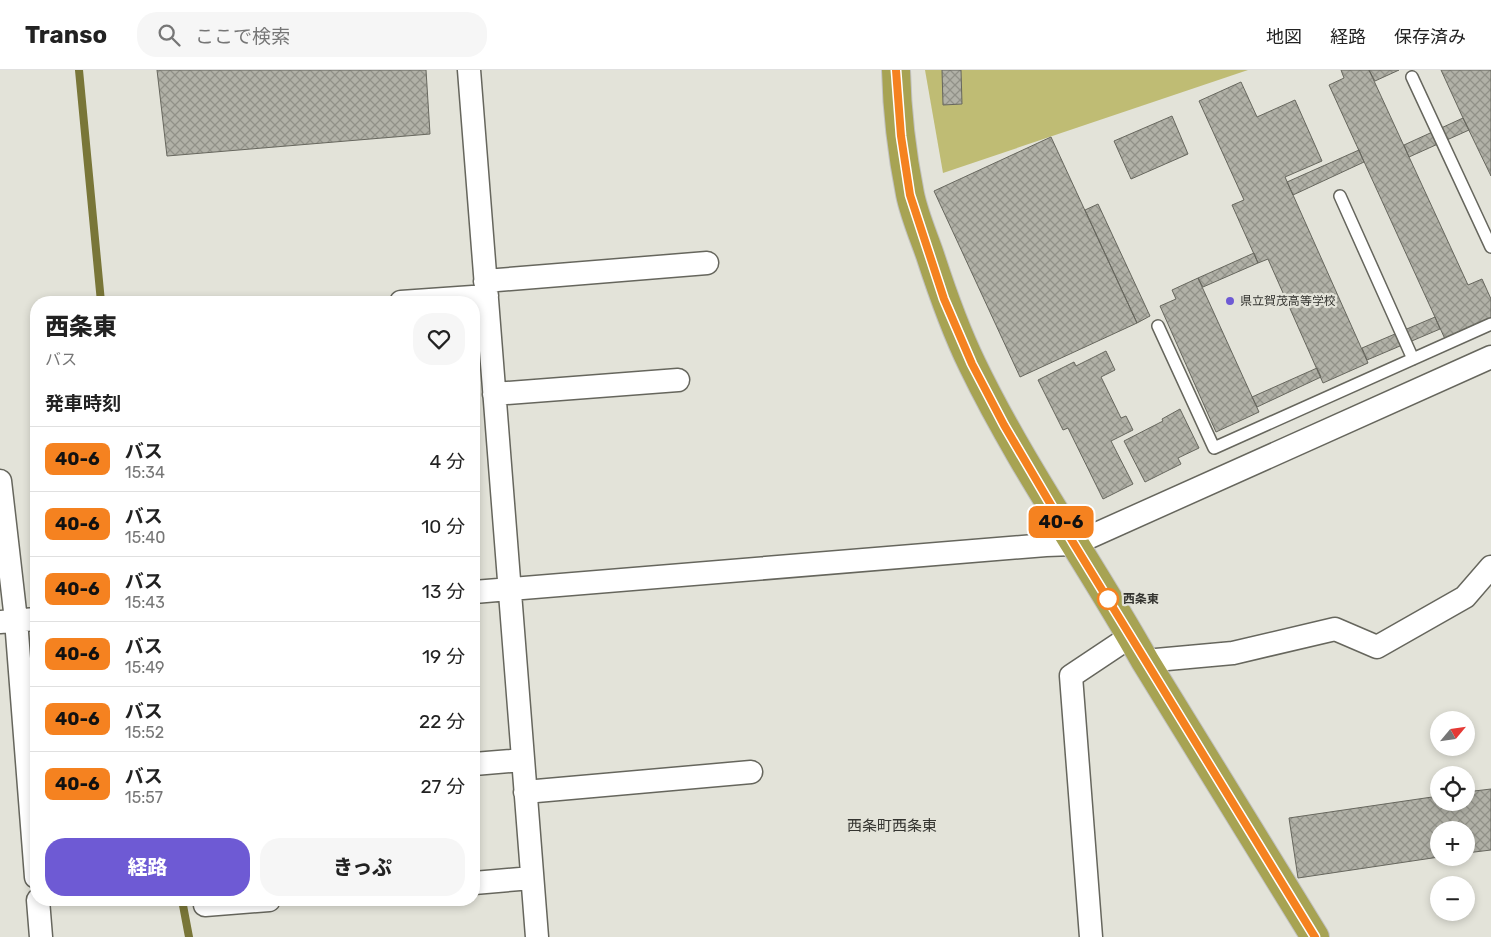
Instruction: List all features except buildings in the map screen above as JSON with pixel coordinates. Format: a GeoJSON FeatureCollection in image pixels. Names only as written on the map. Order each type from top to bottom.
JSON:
{"type":"FeatureCollection","features":[{"type":"Feature","properties":{"kind":"highway"},"geometry":{"type":"LineString","coordinates":[[896,70],[901,136],[910,195],[944,299],[972,364],[1004,425],[1074,544],[1316,937]]}},
{"type":"Feature","properties":{"kind":"street"},"geometry":{"type":"LineString","coordinates":[[469,70],[537,937]]}},
{"type":"Feature","properties":{"kind":"street"},"geometry":{"type":"LineString","coordinates":[[437,296],[486,288],[707,263]]}},
{"type":"Feature","properties":{"kind":"street"},"geometry":{"type":"LineString","coordinates":[[480,592],[1074,544],[1491,357]]}},
{"type":"Feature","properties":{"kind":"street"},"geometry":{"type":"LineString","coordinates":[[494,394],[678,380]]}},
{"type":"Feature","properties":{"kind":"street"},"geometry":{"type":"LineString","coordinates":[[0,481],[17,620],[30,796]]}},
{"type":"Feature","properties":{"kind":"street"},"geometry":{"type":"LineString","coordinates":[[1145,661],[1233,653],[1335,630],[1377,647],[1465,597],[1491,567]]}},
{"type":"Feature","properties":{"kind":"street"},"geometry":{"type":"LineString","coordinates":[[1092,937],[1071,676],[1131,636]]}},
{"type":"Feature","properties":{"kind":"street"},"geometry":{"type":"LineString","coordinates":[[480,764],[523,760]]}},
{"type":"Feature","properties":{"kind":"street"},"geometry":{"type":"LineString","coordinates":[[525,792],[751,772]]}},
{"type":"Feature","properties":{"kind":"street"},"geometry":{"type":"LineString","coordinates":[[480,882],[532,878]]}},
{"type":"Feature","properties":{"kind":"street"},"geometry":{"type":"LineString","coordinates":[[38,906],[41,937]]}},
{"type":"Feature","properties":{"kind":"lane"},"geometry":{"type":"LineString","coordinates":[[1412,77],[1491,247]]}},
{"type":"Feature","properties":{"kind":"lane"},"geometry":{"type":"LineString","coordinates":[[1340,196],[1413,359]]}},
{"type":"Feature","properties":{"kind":"lane"},"geometry":{"type":"LineString","coordinates":[[1158,326],[1214,448],[1491,324]]}},
{"type":"Feature","properties":{"kind":"shaded area"},"geometry":{"type":"Polygon","coordinates":[[[925,70],[1248,70],[943,173],[925,70]]]}},
{"type":"Feature","properties":{"kind":"waterway"},"geometry":{"type":"LineString","coordinates":[[79,70],[100,296]]}},
{"type":"Feature","properties":{"kind":"waterway"},"geometry":{"type":"LineString","coordinates":[[183,906],[189,937]]}},
{"type":"Feature","properties":{"kind":"bus line","name":"40-6"},"geometry":{"type":"LineString","coordinates":[[896,70],[901,136],[910,195],[944,299],[972,364],[1004,425],[1074,544],[1315,937]]}},
{"type":"Feature","properties":{"kind":"place","name":"県立賀茂高等学校"},"geometry":{"type":"Point","coordinates":[1230,301]}},
{"type":"Feature","properties":{"kind":"place","name":"西条東"},"geometry":{"type":"Point","coordinates":[1108,599]}},
{"type":"Feature","properties":{"kind":"district","name":"西条町西条東"},"geometry":{"type":"Point","coordinates":[892,826]}}]}
